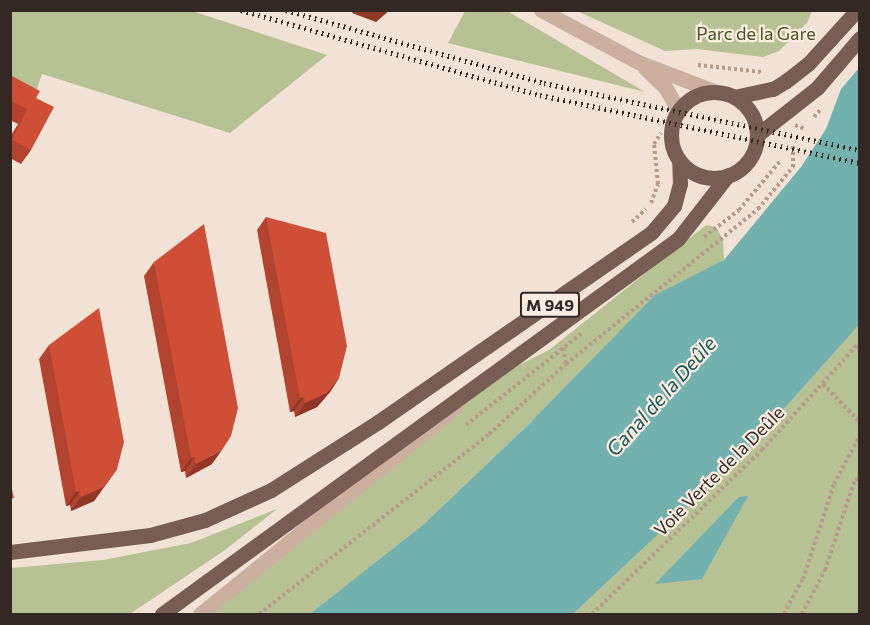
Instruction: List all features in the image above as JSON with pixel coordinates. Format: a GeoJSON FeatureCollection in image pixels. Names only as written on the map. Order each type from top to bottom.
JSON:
{"type":"FeatureCollection","features":[{"type":"Feature","properties":{"kind":"main road"},"geometry":{"type":"LineString","coordinates":[[734,97],[751,113],[757,135],[749,160],[728,175],[705,176],[679,160],[671,133],[679,111],[692,98],[716,92],[734,97],[773,89],[808,64],[857,10]]}},
{"type":"Feature","properties":{"kind":"main road"},"geometry":{"type":"LineString","coordinates":[[757,135],[817,88],[860,38]]}},
{"type":"Feature","properties":{"kind":"main road","name":"M 949"},"geometry":{"type":"LineString","coordinates":[[10,552],[150,535],[205,520],[271,490],[378,422],[652,232],[674,206],[680,184],[679,160]]}},
{"type":"Feature","properties":{"kind":"main road","name":"M 949"},"geometry":{"type":"LineString","coordinates":[[488,380],[678,239],[728,175]]}},
{"type":"Feature","properties":{"kind":"main road"},"geometry":{"type":"LineString","coordinates":[[162,615],[488,380]]}},
{"type":"Feature","properties":{"kind":"street"},"geometry":{"type":"LineString","coordinates":[[541,10],[638,62],[716,92]]}},
{"type":"Feature","properties":{"kind":"street"},"geometry":{"type":"LineString","coordinates":[[638,62],[665,87],[679,111]]}},
{"type":"Feature","properties":{"kind":"street"},"geometry":{"type":"LineString","coordinates":[[200,615],[488,380]]}},
{"type":"Feature","properties":{"kind":"path"},"geometry":{"type":"LineString","coordinates":[[689,67],[698,64],[756,72]]}},
{"type":"Feature","properties":{"kind":"path"},"geometry":{"type":"LineString","coordinates":[[626,227],[648,207],[657,191],[654,144],[661,133]]}},
{"type":"Feature","properties":{"kind":"path"},"geometry":{"type":"LineString","coordinates":[[259,615],[489,434],[567,364],[758,209],[793,167],[793,146]]}},
{"type":"Feature","properties":{"kind":"path"},"geometry":{"type":"LineString","coordinates":[[730,216],[781,160]]}},
{"type":"Feature","properties":{"kind":"path","name":"Voie Verte de la Deûle"},"geometry":{"type":"LineString","coordinates":[[592,615],[762,450],[860,342]]}},
{"type":"Feature","properties":{"kind":"path"},"geometry":{"type":"LineString","coordinates":[[563,348],[567,364]]}},
{"type":"Feature","properties":{"kind":"path"},"geometry":{"type":"LineString","coordinates":[[823,384],[860,422]]}},
{"type":"Feature","properties":{"kind":"path"},"geometry":{"type":"LineString","coordinates":[[784,615],[803,579],[838,473],[860,435]]}},
{"type":"Feature","properties":{"kind":"path"},"geometry":{"type":"LineString","coordinates":[[802,615],[825,570],[855,480],[860,478]]}},
{"type":"Feature","properties":{"kind":"green space"},"geometry":{"type":"Polygon","coordinates":[[[10,11],[192,11],[327,55],[230,133],[42,74],[32,103],[11,86],[10,11]]]}},
{"type":"Feature","properties":{"kind":"green space"},"geometry":{"type":"Polygon","coordinates":[[[465,11],[507,11],[645,92],[448,43],[465,11]]]}},
{"type":"Feature","properties":{"kind":"green space","name":"Parc de la Gare"},"geometry":{"type":"Polygon","coordinates":[[[577,11],[812,11],[807,23],[779,51],[763,57],[697,49],[665,51],[577,11]]]}},
{"type":"Feature","properties":{"kind":"green space"},"geometry":{"type":"Polygon","coordinates":[[[706,225],[716,227],[723,240],[724,260],[706,271],[529,424],[424,524],[312,613],[200,614],[488,380],[549,350],[706,225]]]}},
{"type":"Feature","properties":{"kind":"green space"},"geometry":{"type":"Polygon","coordinates":[[[859,325],[859,614],[573,614],[741,457],[859,325]]]}},
{"type":"Feature","properties":{"kind":"green space"},"geometry":{"type":"Polygon","coordinates":[[[277,509],[225,550],[130,614],[11,614],[11,568],[103,560],[191,543],[277,509]]]}},
{"type":"Feature","properties":{"kind":"water","name":"Canal de la Deûle"},"geometry":{"type":"Polygon","coordinates":[[[859,68],[859,325],[741,457],[573,614],[310,614],[424,524],[529,424],[655,295],[724,260],[801,167],[826,129],[841,89],[859,68]]]}},
{"type":"Feature","properties":{"kind":"water"},"geometry":{"type":"Polygon","coordinates":[[[748,496],[702,579],[655,584],[739,497],[748,496]]]}},
{"type":"Feature","properties":{"kind":"building"},"geometry":{"type":"Polygon","coordinates":[[[10,75],[40,91],[36,98],[54,107],[31,150],[12,140],[27,109],[10,100],[10,75]]]}},
{"type":"Feature","properties":{"kind":"building"},"geometry":{"type":"Polygon","coordinates":[[[266,217],[326,233],[347,346],[339,378],[327,393],[305,403],[304,397],[300,398],[266,217]]]}},
{"type":"Feature","properties":{"kind":"building"},"geometry":{"type":"Polygon","coordinates":[[[204,224],[238,408],[231,436],[222,450],[196,464],[195,457],[191,458],[154,262],[204,224]]]}},
{"type":"Feature","properties":{"kind":"building"},"geometry":{"type":"Polygon","coordinates":[[[99,308],[124,442],[117,469],[104,487],[81,497],[80,491],[76,492],[49,345],[99,308]]]}},
{"type":"Feature","properties":{"kind":"building"},"geometry":{"type":"Polygon","coordinates":[[[10,481],[14,498],[10,499],[10,481]]]}},
{"type":"Feature","properties":{"kind":"railway"},"geometry":{"type":"LineString","coordinates":[[241,10],[540,95],[860,163]]}},
{"type":"Feature","properties":{"kind":"railway"},"geometry":{"type":"LineString","coordinates":[[286,10],[544,83],[860,150]]}}]}
